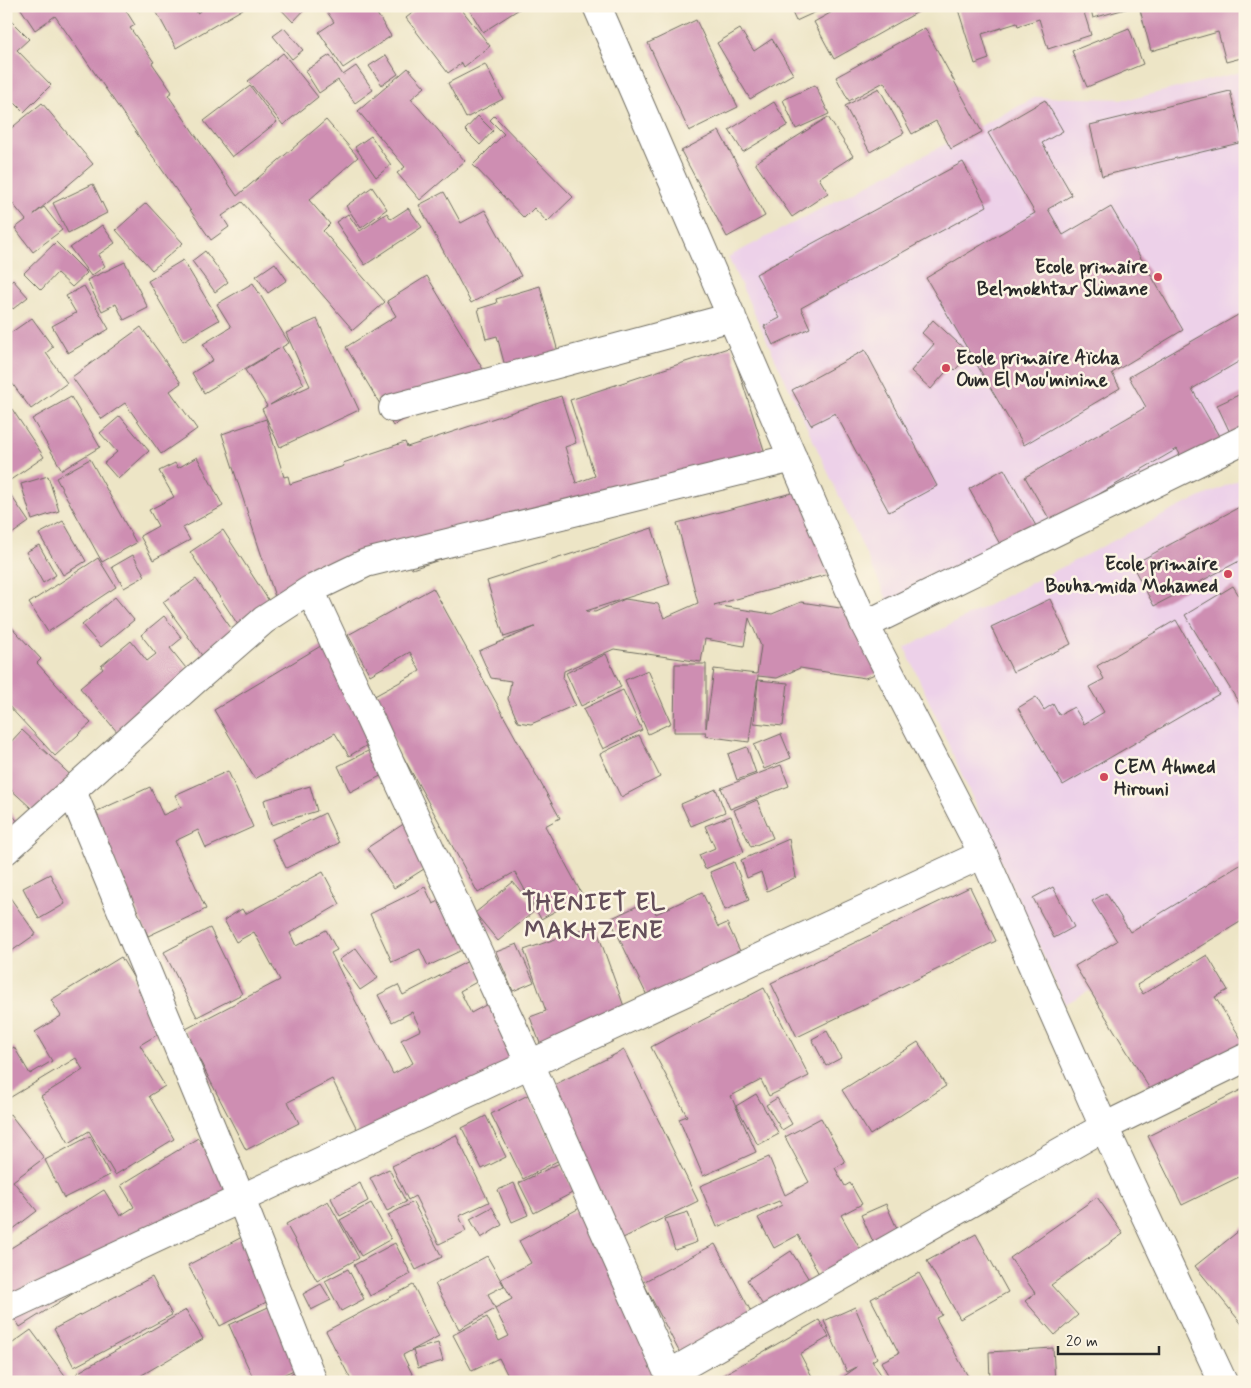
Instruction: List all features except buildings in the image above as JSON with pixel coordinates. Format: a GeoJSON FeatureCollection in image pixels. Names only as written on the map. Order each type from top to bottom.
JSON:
{"type":"FeatureCollection","features":[{"type":"Feature","properties":{"kind":"street"},"geometry":{"type":"LineString","coordinates":[[597,6],[865,625],[984,854],[1104,1128],[1223,1382]]}},
{"type":"Feature","properties":{"kind":"street"},"geometry":{"type":"LineString","coordinates":[[393,408],[732,317]]}},
{"type":"Feature","properties":{"kind":"street"},"geometry":{"type":"LineString","coordinates":[[865,625],[1245,439]]}},
{"type":"Feature","properties":{"kind":"street"},"geometry":{"type":"LineString","coordinates":[[6,850],[264,620],[310,590],[366,563],[793,458]]}},
{"type":"Feature","properties":{"kind":"street"},"geometry":{"type":"LineString","coordinates":[[310,590],[530,1064],[671,1378],[1104,1128],[1245,1058]]}},
{"type":"Feature","properties":{"kind":"street"},"geometry":{"type":"LineString","coordinates":[[72,791],[241,1199],[314,1382]]}},
{"type":"Feature","properties":{"kind":"street"},"geometry":{"type":"LineString","coordinates":[[6,1308],[984,854]]}},
{"type":"Feature","properties":{"kind":"shaded area","name":"Ecole primaire Aïcha Oum El Mou'minine"},"geometry":{"type":"Polygon","coordinates":[[[1245,71],[1245,439],[891,608],[728,257],[1036,97],[1132,99],[1245,71]]]}},
{"type":"Feature","properties":{"kind":"shaded area","name":"CEM Ahmed Hirouni"},"geometry":{"type":"Polygon","coordinates":[[[1245,477],[1245,906],[1065,1004],[905,648],[1179,507],[1245,477]]]}},
{"type":"Feature","properties":{"kind":"place","name":"Ecole primaire Belmokhtar Slimane"},"geometry":{"type":"Point","coordinates":[1158,277]}},
{"type":"Feature","properties":{"kind":"place","name":"Ecole primaire Aïcha Oum El Mou'minine"},"geometry":{"type":"Point","coordinates":[946,368]}},
{"type":"Feature","properties":{"kind":"place","name":"Ecole primaire Bouhamida Mohamed"},"geometry":{"type":"Point","coordinates":[1228,574]}},
{"type":"Feature","properties":{"kind":"place","name":"CEM Ahmed Hirouni"},"geometry":{"type":"Point","coordinates":[1104,777]}},
{"type":"Feature","properties":{"kind":"district","name":"THENIET EL MAKHZENE"},"geometry":{"type":"Point","coordinates":[594,916]}}]}
